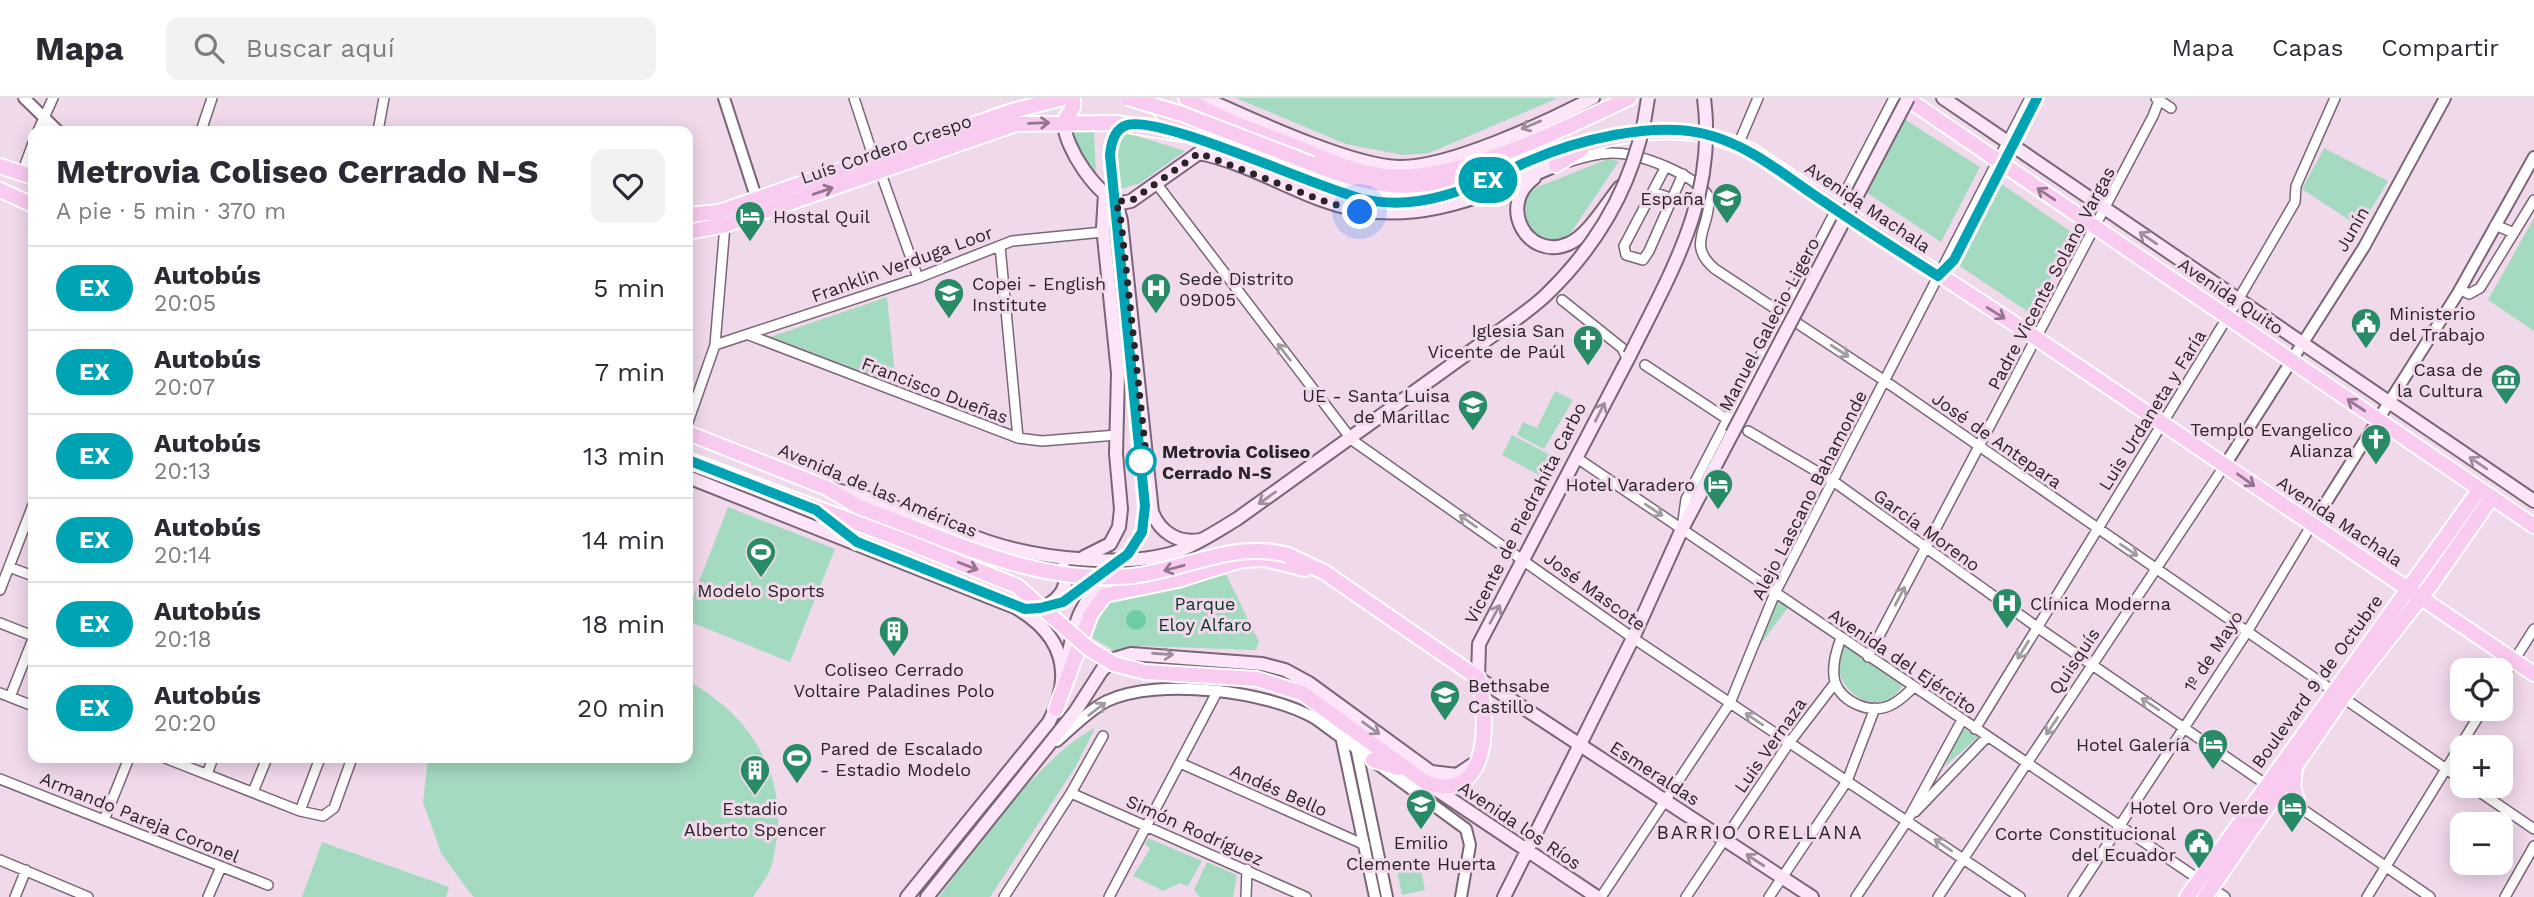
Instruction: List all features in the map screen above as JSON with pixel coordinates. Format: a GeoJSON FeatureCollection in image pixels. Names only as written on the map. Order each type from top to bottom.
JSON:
{"type":"FeatureCollection","features":[{"type":"Feature","properties":{"kind":"main road"},"geometry":{"type":"LineString","coordinates":[[693,215],[719,212],[877,165],[1021,98]]}},
{"type":"Feature","properties":{"kind":"main road","name":"Luís Cordero Crespo"},"geometry":{"type":"LineString","coordinates":[[947,133],[1012,111],[1063,98]]}},
{"type":"Feature","properties":{"kind":"main road"},"geometry":{"type":"LineString","coordinates":[[1073,98],[1073,107],[1064,122],[1070,149],[1110,198],[1121,221],[1152,512],[1159,525],[1171,536],[1195,541],[1207,538]]}},
{"type":"Feature","properties":{"kind":"main road"},"geometry":{"type":"LineString","coordinates":[[1128,98],[1182,114],[1368,183],[1401,187],[1447,180],[1629,98]]}},
{"type":"Feature","properties":{"kind":"main road","name":"Avenida Machala"},"geometry":{"type":"LineString","coordinates":[[1150,98],[1172,123],[1223,149],[1350,196],[1382,203],[1406,203],[1450,195],[1555,151],[1632,132],[1671,130],[1702,133],[1738,145],[2036,338],[2534,674]]}},
{"type":"Feature","properties":{"kind":"main road"},"geometry":{"type":"LineString","coordinates":[[1186,98],[1219,117],[1340,164],[1375,174],[1402,177],[1432,173],[1505,153]]}},
{"type":"Feature","properties":{"kind":"main road"},"geometry":{"type":"LineString","coordinates":[[1204,98],[1347,155],[1373,164],[1399,167],[1428,164],[1458,156],[1590,99]]}},
{"type":"Feature","properties":{"kind":"main road"},"geometry":{"type":"LineString","coordinates":[[827,488],[864,495],[1003,546],[1042,554],[1136,559],[1172,553],[1207,538],[1352,440],[1544,297],[1572,268],[1602,227],[1629,176],[1648,98]]}},
{"type":"Feature","properties":{"kind":"main road","name":"Vicente de Piedrahíta Carbo"},"geometry":{"type":"LineString","coordinates":[[1373,760],[1440,787],[1461,783],[1475,770],[1482,746],[1486,709],[1478,678],[1479,644],[1629,358],[1679,256],[1696,212],[1706,158],[1704,98]]}},
{"type":"Feature","properties":{"kind":"main road","name":"Avenida Quito"},"geometry":{"type":"LineString","coordinates":[[1907,98],[2228,317],[2288,367],[2378,420],[2534,526]]}},
{"type":"Feature","properties":{"kind":"main road","name":"Manuel Galecio Ligero"},"geometry":{"type":"LineString","coordinates":[[1504,897],[1633,638],[1682,529],[1907,98]]}},
{"type":"Feature","properties":{"kind":"main road","name":"Avenida Quito"},"geometry":{"type":"LineString","coordinates":[[1943,98],[2534,501]]}},
{"type":"Feature","properties":{"kind":"main road","name":"Luís Cordero Crespo"},"geometry":{"type":"LineString","coordinates":[[693,231],[725,225],[877,165],[1016,124],[1116,122],[1161,129],[1223,149]]}},
{"type":"Feature","properties":{"kind":"main road"},"geometry":{"type":"LineString","coordinates":[[1594,142],[1533,178],[1520,192],[1517,218],[1526,234],[1551,246],[1569,244],[1578,238],[1629,176]]}},
{"type":"Feature","properties":{"kind":"main road"},"geometry":{"type":"LineString","coordinates":[[1110,198],[1131,201],[1199,153],[1340,207],[1399,214],[1456,205],[1556,165]]}},
{"type":"Feature","properties":{"kind":"main road"},"geometry":{"type":"LineString","coordinates":[[0,166],[27,175]]}},
{"type":"Feature","properties":{"kind":"main road"},"geometry":{"type":"LineString","coordinates":[[4,192],[28,201]]}},
{"type":"Feature","properties":{"kind":"main road"},"geometry":{"type":"LineString","coordinates":[[1084,557],[1110,544],[1119,527],[1116,435],[1118,373],[1103,233],[1110,198]]}},
{"type":"Feature","properties":{"kind":"main road","name":"Avenida de las Américas"},"geometry":{"type":"LineString","coordinates":[[693,435],[827,488],[907,533],[1017,586],[1088,648],[1114,664],[1145,672],[1257,679],[1293,688],[1419,778]]}},
{"type":"Feature","properties":{"kind":"main road","name":"Avenida de las Américas"},"geometry":{"type":"LineString","coordinates":[[693,462],[816,510],[907,533],[1010,564],[1074,575],[1111,577],[1149,574],[1245,550],[1265,550],[1288,555],[1324,572],[1478,678]]}},
{"type":"Feature","properties":{"kind":"main road"},"geometry":{"type":"LineString","coordinates":[[693,479],[1015,607],[1039,622],[1054,642],[1062,666],[1060,692]]}},
{"type":"Feature","properties":{"kind":"main road","name":"Boulevard 9 de Octubre"},"geometry":{"type":"LineString","coordinates":[[2272,787],[2298,761],[2393,608],[2486,493]]}},
{"type":"Feature","properties":{"kind":"main road","name":"Boulevard 9 de Octubre"},"geometry":{"type":"LineString","coordinates":[[2187,897],[2205,888],[2338,694],[2421,598],[2486,493]]}},
{"type":"Feature","properties":{"kind":"main road"},"geometry":{"type":"LineString","coordinates":[[816,510],[857,542]]}},
{"type":"Feature","properties":{"kind":"main road"},"geometry":{"type":"LineString","coordinates":[[1015,607],[1040,608],[1054,601],[1064,589],[1065,570],[1058,561],[1042,554]]}},
{"type":"Feature","properties":{"kind":"main road"},"geometry":{"type":"LineString","coordinates":[[1056,709],[1081,607],[1103,581],[1136,559]]}},
{"type":"Feature","properties":{"kind":"main road"},"geometry":{"type":"LineString","coordinates":[[907,897],[1049,722],[1095,605],[1112,591],[1178,580],[1242,560],[1265,559],[1324,572]]}},
{"type":"Feature","properties":{"kind":"main road"},"geometry":{"type":"LineString","coordinates":[[2393,608],[2421,598]]}},
{"type":"Feature","properties":{"kind":"main road"},"geometry":{"type":"LineString","coordinates":[[927,897],[1044,751],[1108,664],[1122,656],[1139,653],[1262,664],[1284,670],[1309,683],[1426,768],[1440,775],[1457,775],[1468,770],[1482,746]]}},
{"type":"Feature","properties":{"kind":"main road","name":"Esmeraldas"},"geometry":{"type":"LineString","coordinates":[[1478,678],[1812,897]]}},
{"type":"Feature","properties":{"kind":"main road"},"geometry":{"type":"LineString","coordinates":[[1318,705],[1338,734]]}},
{"type":"Feature","properties":{"kind":"main road"},"geometry":{"type":"LineString","coordinates":[[2298,761],[2293,782],[2298,804]]}},
{"type":"Feature","properties":{"kind":"main road","name":"Avenida los Ríos"},"geometry":{"type":"LineString","coordinates":[[1419,778],[1525,851],[1599,897]]}},
{"type":"Feature","properties":{"kind":"street"},"geometry":{"type":"LineString","coordinates":[[24,98],[53,126]]}},
{"type":"Feature","properties":{"kind":"street"},"geometry":{"type":"LineString","coordinates":[[40,126],[53,98]]}},
{"type":"Feature","properties":{"kind":"street"},"geometry":{"type":"LineString","coordinates":[[203,126],[212,98]]}},
{"type":"Feature","properties":{"kind":"street"},"geometry":{"type":"LineString","coordinates":[[380,126],[384,98]]}},
{"type":"Feature","properties":{"kind":"street"},"geometry":{"type":"LineString","coordinates":[[724,98],[757,200]]}},
{"type":"Feature","properties":{"kind":"street"},"geometry":{"type":"LineString","coordinates":[[854,98],[918,278]]}},
{"type":"Feature","properties":{"kind":"street"},"geometry":{"type":"LineString","coordinates":[[1738,145],[1758,98]]}},
{"type":"Feature","properties":{"kind":"street","name":"Manuel Galecio Ligero"},"geometry":{"type":"LineString","coordinates":[[1682,529],[1686,499],[1894,98]]}},
{"type":"Feature","properties":{"kind":"street","name":"Alejo Lascano Bahamonde"},"geometry":{"type":"LineString","coordinates":[[1599,897],[1730,703],[1775,593],[2030,98]]}},
{"type":"Feature","properties":{"kind":"street","name":"Luis Urdaneta y Faría"},"geometry":{"type":"LineString","coordinates":[[1975,729],[2228,317],[2295,202],[2296,186],[2335,98]]}},
{"type":"Feature","properties":{"kind":"street","name":"Junín"},"geometry":{"type":"LineString","coordinates":[[2288,367],[2371,234],[2445,98]]}},
{"type":"Feature","properties":{"kind":"street"},"geometry":{"type":"LineString","coordinates":[[2158,99],[2171,108]]}},
{"type":"Feature","properties":{"kind":"street","name":"Padre Vicente Solano Vargas"},"geometry":{"type":"LineString","coordinates":[[1868,657],[2105,209],[2153,116],[2158,99]]}},
{"type":"Feature","properties":{"kind":"street","name":"José de Antepara"},"geometry":{"type":"LineString","coordinates":[[1556,165],[1609,153],[1623,153],[1683,174],[1704,189],[1710,197],[1700,238],[1704,260],[1885,380],[2450,772]]}},
{"type":"Feature","properties":{"kind":"street","name":"1º de Mayo"},"geometry":{"type":"LineString","coordinates":[[2073,897],[2247,632],[2460,289],[2534,157]]}},
{"type":"Feature","properties":{"kind":"street"},"geometry":{"type":"LineString","coordinates":[[1665,168],[1623,246],[1626,255],[1634,259],[1643,260],[1650,251],[1683,174]]}},
{"type":"Feature","properties":{"kind":"street","name":"José Mascote"},"geometry":{"type":"LineString","coordinates":[[1156,183],[1352,440],[1633,638],[2020,897]]}},
{"type":"Feature","properties":{"kind":"street"},"geometry":{"type":"LineString","coordinates":[[1653,191],[1673,199]]}},
{"type":"Feature","properties":{"kind":"street"},"geometry":{"type":"LineString","coordinates":[[2460,289],[2469,293],[2480,288],[2534,200]]}},
{"type":"Feature","properties":{"kind":"street"},"geometry":{"type":"LineString","coordinates":[[693,408],[715,345],[725,225]]}},
{"type":"Feature","properties":{"kind":"street"},"geometry":{"type":"LineString","coordinates":[[2495,225],[2514,233]]}},
{"type":"Feature","properties":{"kind":"street","name":"Franklin Verduga Loor"},"geometry":{"type":"LineString","coordinates":[[715,345],[918,278],[1012,241],[1103,233]]}},
{"type":"Feature","properties":{"kind":"street"},"geometry":{"type":"LineString","coordinates":[[1000,246],[1018,438]]}},
{"type":"Feature","properties":{"kind":"street"},"geometry":{"type":"LineString","coordinates":[[1562,300],[1622,348],[1629,358]]}},
{"type":"Feature","properties":{"kind":"street","name":"Francisco Dueñas"},"geometry":{"type":"LineString","coordinates":[[749,335],[1018,438],[1042,441],[1116,435]]}},
{"type":"Feature","properties":{"kind":"street"},"geometry":{"type":"LineString","coordinates":[[1645,365],[1727,419]]}},
{"type":"Feature","properties":{"kind":"street","name":"Quisquís"},"geometry":{"type":"LineString","coordinates":[[1938,897],[2288,367]]}},
{"type":"Feature","properties":{"kind":"street","name":"García Moreno"},"geometry":{"type":"LineString","coordinates":[[1748,431],[1833,481],[2037,627],[2430,897]]}},
{"type":"Feature","properties":{"kind":"street","name":"Avenida del Ejército"},"geometry":{"type":"LineString","coordinates":[[1577,458],[2121,826],[2205,888],[2225,897]]}},
{"type":"Feature","properties":{"kind":"street"},"geometry":{"type":"LineString","coordinates":[[0,590],[28,518]]}},
{"type":"Feature","properties":{"kind":"street"},"geometry":{"type":"LineString","coordinates":[[9,567],[28,574]]}},
{"type":"Feature","properties":{"kind":"street"},"geometry":{"type":"LineString","coordinates":[[0,623],[28,636]]}},
{"type":"Feature","properties":{"kind":"street"},"geometry":{"type":"LineString","coordinates":[[2514,661],[2534,629]]}},
{"type":"Feature","properties":{"kind":"street"},"geometry":{"type":"LineString","coordinates":[[1841,638],[1834,667],[1835,683],[1851,701],[1875,708],[1890,706],[1914,687]]}},
{"type":"Feature","properties":{"kind":"street"},"geometry":{"type":"LineString","coordinates":[[10,697],[28,651]]}},
{"type":"Feature","properties":{"kind":"street","name":"Luis Vernaza"},"geometry":{"type":"LineString","coordinates":[[1686,897],[1789,743],[1835,683]]}},
{"type":"Feature","properties":{"kind":"street"},"geometry":{"type":"LineString","coordinates":[[1044,751],[1108,701],[1175,688],[1218,690],[1301,711],[1338,734],[1466,829],[1470,845],[1461,897]]}},
{"type":"Feature","properties":{"kind":"street"},"geometry":{"type":"LineString","coordinates":[[1109,897],[1218,690]]}},
{"type":"Feature","properties":{"kind":"street"},"geometry":{"type":"LineString","coordinates":[[0,693],[28,704]]}},
{"type":"Feature","properties":{"kind":"street"},"geometry":{"type":"LineString","coordinates":[[1769,897],[1847,781],[1875,708]]}},
{"type":"Feature","properties":{"kind":"street"},"geometry":{"type":"LineString","coordinates":[[1856,897],[1907,821],[1962,720]]}},
{"type":"Feature","properties":{"kind":"street"},"geometry":{"type":"LineString","coordinates":[[2367,897],[2475,721]]}},
{"type":"Feature","properties":{"kind":"street"},"geometry":{"type":"LineString","coordinates":[[1338,734],[1375,897]]}},
{"type":"Feature","properties":{"kind":"street"},"geometry":{"type":"LineString","coordinates":[[1004,897],[1071,793],[1103,736]]}},
{"type":"Feature","properties":{"kind":"street"},"geometry":{"type":"LineString","coordinates":[[1907,821],[1987,737]]}},
{"type":"Feature","properties":{"kind":"street"},"geometry":{"type":"LineString","coordinates":[[1356,747],[1387,897]]}},
{"type":"Feature","properties":{"kind":"street"},"geometry":{"type":"LineString","coordinates":[[104,820],[127,763]]}},
{"type":"Feature","properties":{"kind":"street"},"geometry":{"type":"LineString","coordinates":[[177,763],[317,816],[329,814],[334,808],[350,763]]}},
{"type":"Feature","properties":{"kind":"street"},"geometry":{"type":"LineString","coordinates":[[207,774],[211,763]]}},
{"type":"Feature","properties":{"kind":"street"},"geometry":{"type":"LineString","coordinates":[[253,792],[265,763]]}},
{"type":"Feature","properties":{"kind":"street"},"geometry":{"type":"LineString","coordinates":[[300,811],[318,763]]}},
{"type":"Feature","properties":{"kind":"street","name":"Andés Bello"},"geometry":{"type":"LineString","coordinates":[[1180,763],[1365,845]]}},
{"type":"Feature","properties":{"kind":"street","name":"Armando Pareja Coronel"},"geometry":{"type":"LineString","coordinates":[[0,779],[268,885]]}},
{"type":"Feature","properties":{"kind":"street","name":"Simón Rodríguez"},"geometry":{"type":"LineString","coordinates":[[1071,793],[1306,897]]}},
{"type":"Feature","properties":{"kind":"street"},"geometry":{"type":"LineString","coordinates":[[2489,798],[2534,829]]}},
{"type":"Feature","properties":{"kind":"street"},"geometry":{"type":"LineString","coordinates":[[2505,897],[2534,846]]}},
{"type":"Feature","properties":{"kind":"street"},"geometry":{"type":"LineString","coordinates":[[0,860],[88,897]]}},
{"type":"Feature","properties":{"kind":"street"},"geometry":{"type":"LineString","coordinates":[[208,897],[221,867]]}},
{"type":"Feature","properties":{"kind":"street"},"geometry":{"type":"LineString","coordinates":[[1246,897],[1247,869]]}},
{"type":"Feature","properties":{"kind":"street"},"geometry":{"type":"LineString","coordinates":[[15,897],[26,870]]}},
{"type":"Feature","properties":{"kind":"green space"},"geometry":{"type":"Polygon","coordinates":[[[1236,98],[1558,98],[1429,153],[1403,155],[1346,144],[1236,98]]]}},
{"type":"Feature","properties":{"kind":"green space"},"geometry":{"type":"Polygon","coordinates":[[[1904,119],[1980,167],[1941,242],[1864,191],[1904,119]]]}},
{"type":"Feature","properties":{"kind":"green space"},"geometry":{"type":"Polygon","coordinates":[[[1071,130],[1094,132],[1096,175],[1074,148],[1071,130]]]}},
{"type":"Feature","properties":{"kind":"green space"},"geometry":{"type":"Polygon","coordinates":[[[1124,132],[1185,151],[1140,183],[1118,190],[1114,152],[1124,132]]]}},
{"type":"Feature","properties":{"kind":"green space"},"geometry":{"type":"Polygon","coordinates":[[[2324,148],[2388,181],[2360,227],[2302,189],[2324,148]]]}},
{"type":"Feature","properties":{"kind":"green space"},"geometry":{"type":"Polygon","coordinates":[[[1608,159],[1619,161],[1566,240],[1550,243],[1524,228],[1521,204],[1525,192],[1608,159]]]}},
{"type":"Feature","properties":{"kind":"green space"},"geometry":{"type":"Polygon","coordinates":[[[1997,181],[2073,233],[2033,315],[1955,263],[1997,181]]]}},
{"type":"Feature","properties":{"kind":"green space"},"geometry":{"type":"Polygon","coordinates":[[[2534,218],[2534,331],[2488,300],[2534,218]]]}},
{"type":"Feature","properties":{"kind":"green space"},"geometry":{"type":"Polygon","coordinates":[[[887,297],[896,385],[770,337],[887,297]]]}},
{"type":"Feature","properties":{"kind":"green space"},"geometry":{"type":"Polygon","coordinates":[[[1555,391],[1573,400],[1544,449],[1517,435],[1523,422],[1537,428],[1555,391]]]}},
{"type":"Feature","properties":{"kind":"green space"},"geometry":{"type":"Polygon","coordinates":[[[1512,435],[1550,455],[1539,475],[1502,455],[1512,435]]]}},
{"type":"Feature","properties":{"kind":"green space","name":"Modelo Sports"},"geometry":{"type":"Polygon","coordinates":[[[728,507],[835,549],[790,662],[693,623],[693,597],[728,507]]]}},
{"type":"Feature","properties":{"kind":"green space","name":"Parque Eloy Alfaro"},"geometry":{"type":"Polygon","coordinates":[[[1225,572],[1259,642],[1256,650],[1140,646],[1118,653],[1091,637],[1104,602],[1225,572]]]}},
{"type":"Feature","properties":{"kind":"green space"},"geometry":{"type":"Polygon","coordinates":[[[1778,598],[1789,606],[1755,652],[1778,598]]]}},
{"type":"Feature","properties":{"kind":"green space"},"geometry":{"type":"Polygon","coordinates":[[[1845,643],[1902,686],[1891,698],[1879,702],[1866,701],[1854,694],[1845,684],[1839,672],[1839,657],[1845,643]]]}},
{"type":"Feature","properties":{"kind":"green space"},"geometry":{"type":"Polygon","coordinates":[[[693,684],[729,711],[746,729],[770,770],[778,818],[776,844],[770,870],[753,897],[474,897],[441,853],[423,802],[427,763],[693,763],[693,684]]]}},
{"type":"Feature","properties":{"kind":"green space"},"geometry":{"type":"Polygon","coordinates":[[[1095,728],[1076,766],[990,897],[939,897],[990,829],[1032,780],[1075,740],[1095,728]]]}},
{"type":"Feature","properties":{"kind":"green space"},"geometry":{"type":"Polygon","coordinates":[[[1963,728],[1978,737],[1944,767],[1963,728]]]}},
{"type":"Feature","properties":{"kind":"green space"},"geometry":{"type":"Polygon","coordinates":[[[1148,838],[1202,861],[1188,886],[1180,883],[1163,891],[1133,876],[1150,849],[1145,844],[1148,838]]]}},
{"type":"Feature","properties":{"kind":"green space"},"geometry":{"type":"Polygon","coordinates":[[[322,842],[449,887],[446,897],[302,897],[322,842]]]}},
{"type":"Feature","properties":{"kind":"green space"},"geometry":{"type":"Polygon","coordinates":[[[1418,857],[1425,890],[1402,895],[1395,862],[1418,857]]]}},
{"type":"Feature","properties":{"kind":"green space"},"geometry":{"type":"Polygon","coordinates":[[[1207,862],[1237,875],[1233,897],[1200,897],[1194,890],[1207,862]]]}},
{"type":"Feature","properties":{"kind":"shaded area"},"geometry":{"type":"Polygon","coordinates":[[[1136,610],[1143,613],[1146,620],[1143,627],[1136,630],[1129,627],[1126,620],[1129,613],[1136,610]]]}},
{"type":"Feature","properties":{"kind":"bus line","name":"EX"},"geometry":{"type":"LineString","coordinates":[[693,462],[816,510],[857,542],[1015,607],[1049,607],[1073,596],[1128,554],[1139,540],[1144,526],[1145,506],[1110,155],[1111,145],[1120,128],[1133,124],[1176,132],[1315,185],[1382,203],[1416,202],[1450,195],[1555,151],[1632,132],[1671,130],[1702,133],[1751,152],[1938,276],[1954,260],[2037,98]]}},
{"type":"Feature","properties":{"kind":"place","name":"España"},"geometry":{"type":"Point","coordinates":[1727,225]}},
{"type":"Feature","properties":{"kind":"place","name":"Hostal Quil"},"geometry":{"type":"Point","coordinates":[750,243]}},
{"type":"Feature","properties":{"kind":"place","name":"Sede Distrito 09D05"},"geometry":{"type":"Point","coordinates":[1156,315]}},
{"type":"Feature","properties":{"kind":"place","name":"Copei - English Institute"},"geometry":{"type":"Point","coordinates":[949,320]}},
{"type":"Feature","properties":{"kind":"place","name":"Ministerio del Trabajo"},"geometry":{"type":"Point","coordinates":[2366,350]}},
{"type":"Feature","properties":{"kind":"place","name":"Iglesia San Vicente de Paúl"},"geometry":{"type":"Point","coordinates":[1588,367]}},
{"type":"Feature","properties":{"kind":"place","name":"Casa de la Cultura"},"geometry":{"type":"Point","coordinates":[2506,406]}},
{"type":"Feature","properties":{"kind":"place","name":"UE - Santa Luisa de Marillac"},"geometry":{"type":"Point","coordinates":[1473,432]}},
{"type":"Feature","properties":{"kind":"place","name":"Metrovia Coliseo Cerrado N-S"},"geometry":{"type":"Point","coordinates":[1141,461]}},
{"type":"Feature","properties":{"kind":"place","name":"Templo Evangelico Alianza"},"geometry":{"type":"Point","coordinates":[2376,466]}},
{"type":"Feature","properties":{"kind":"place","name":"Hotel Varadero"},"geometry":{"type":"Point","coordinates":[1718,511]}},
{"type":"Feature","properties":{"kind":"place","name":"Modelo Sports"},"geometry":{"type":"Point","coordinates":[761,579]}},
{"type":"Feature","properties":{"kind":"place","name":"Clínica Moderna"},"geometry":{"type":"Point","coordinates":[2007,630]}},
{"type":"Feature","properties":{"kind":"place","name":"Coliseo Cerrado Voltaire Paladines Polo"},"geometry":{"type":"Point","coordinates":[894,658]}},
{"type":"Feature","properties":{"kind":"place","name":"Bethsabe Castillo"},"geometry":{"type":"Point","coordinates":[1445,722]}},
{"type":"Feature","properties":{"kind":"place","name":"Hotel Galería"},"geometry":{"type":"Point","coordinates":[2213,771]}},
{"type":"Feature","properties":{"kind":"place","name":"Pared de Escalado - Estadio Modelo"},"geometry":{"type":"Point","coordinates":[797,785]}},
{"type":"Feature","properties":{"kind":"place","name":"Estadio Alberto Spencer"},"geometry":{"type":"Point","coordinates":[755,797]}},
{"type":"Feature","properties":{"kind":"place","name":"Emilio Clemente Huerta"},"geometry":{"type":"Point","coordinates":[1421,831]}},
{"type":"Feature","properties":{"kind":"place","name":"Hotel Oro Verde"},"geometry":{"type":"Point","coordinates":[2292,834]}},
{"type":"Feature","properties":{"kind":"place","name":"Corte Constitucional del Ecuador"},"geometry":{"type":"Point","coordinates":[2199,870]}},
{"type":"Feature","properties":{"kind":"district","name":"BARRIO ORELLANA"},"geometry":{"type":"Point","coordinates":[1760,832]}},
{"type":"Feature","properties":{"kind":"route"},"geometry":{"type":"LineString","coordinates":[[1141,461],[1147,464],[1121,221],[1116,201],[1131,201],[1195,153],[1204,153],[1321,200],[1360,212]]}}]}
